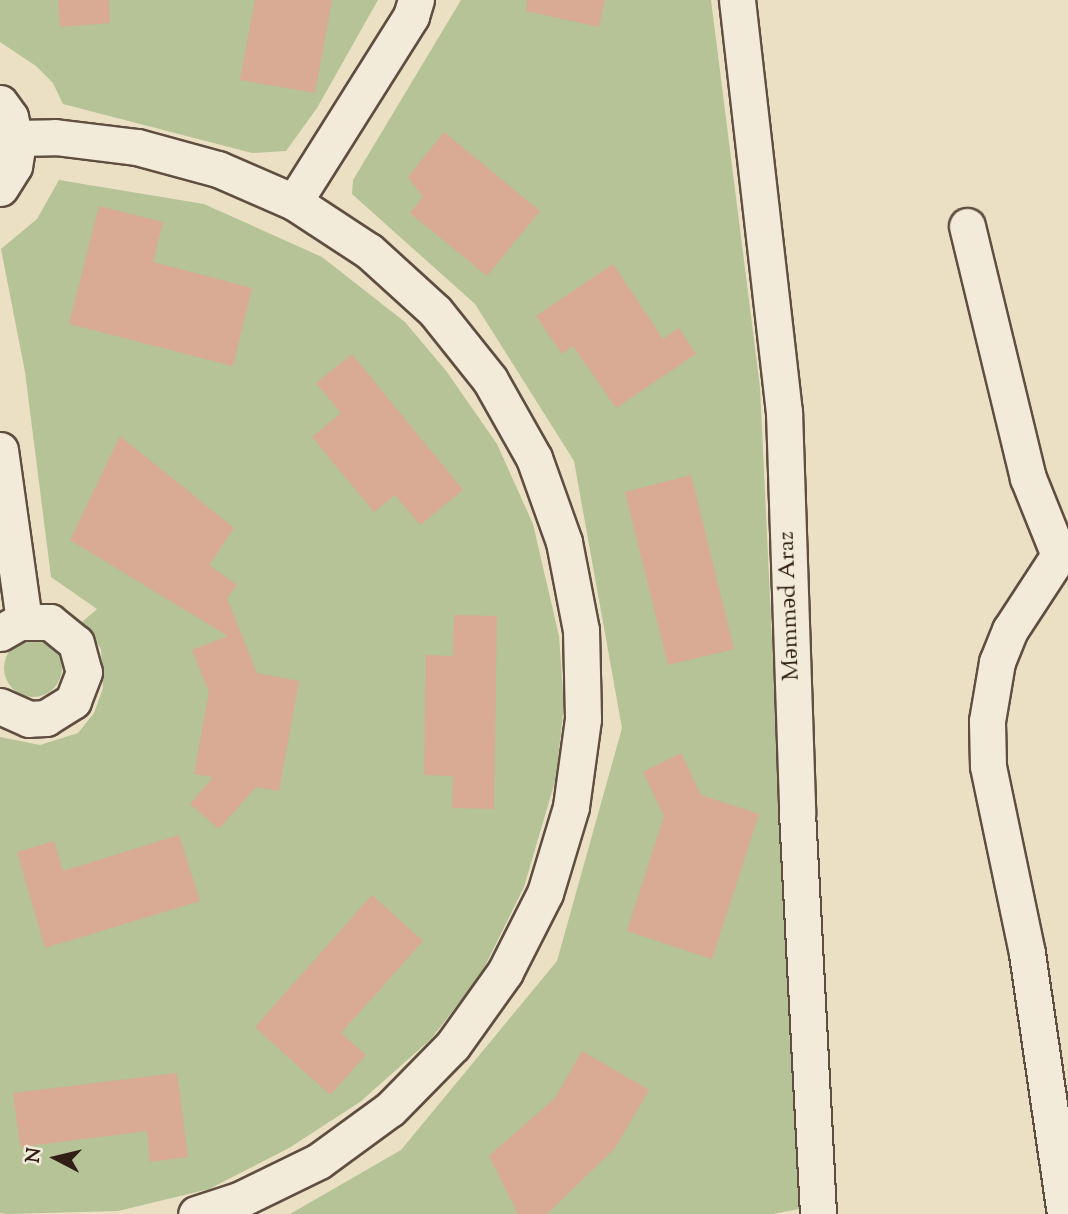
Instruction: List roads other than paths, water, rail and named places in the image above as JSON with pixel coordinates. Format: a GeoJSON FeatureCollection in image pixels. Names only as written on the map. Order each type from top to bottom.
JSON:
{"type":"FeatureCollection","features":[{"type":"Feature","properties":{"kind":"street"},"geometry":{"type":"LineString","coordinates":[[294,202],[411,16],[416,0]]}},
{"type":"Feature","properties":{"kind":"street","name":"Məmməd Araz"},"geometry":{"type":"LineString","coordinates":[[737,0],[784,412],[797,812],[818,1214]]}},
{"type":"Feature","properties":{"kind":"street"},"geometry":{"type":"LineString","coordinates":[[0,103],[10,117],[16,138],[14,166],[0,188]]}},
{"type":"Feature","properties":{"kind":"street"},"geometry":{"type":"LineString","coordinates":[[16,138],[54,137],[137,147],[218,169],[294,202],[369,251],[416,293],[491,380],[534,458],[564,542],[581,630],[583,719],[571,807],[545,893],[505,972],[453,1045],[390,1109],[319,1161],[239,1200],[195,1214]]}},
{"type":"Feature","properties":{"kind":"street"},"geometry":{"type":"LineString","coordinates":[[967,226],[1028,478],[1063,553],[1010,630],[997,662],[987,721],[988,766],[1027,953],[1065,1214]]}},
{"type":"Feature","properties":{"kind":"street"},"geometry":{"type":"LineString","coordinates":[[0,450],[12,627],[50,622],[76,643],[82,654],[81,685],[73,701],[46,718],[29,719],[0,706]]}}]}
